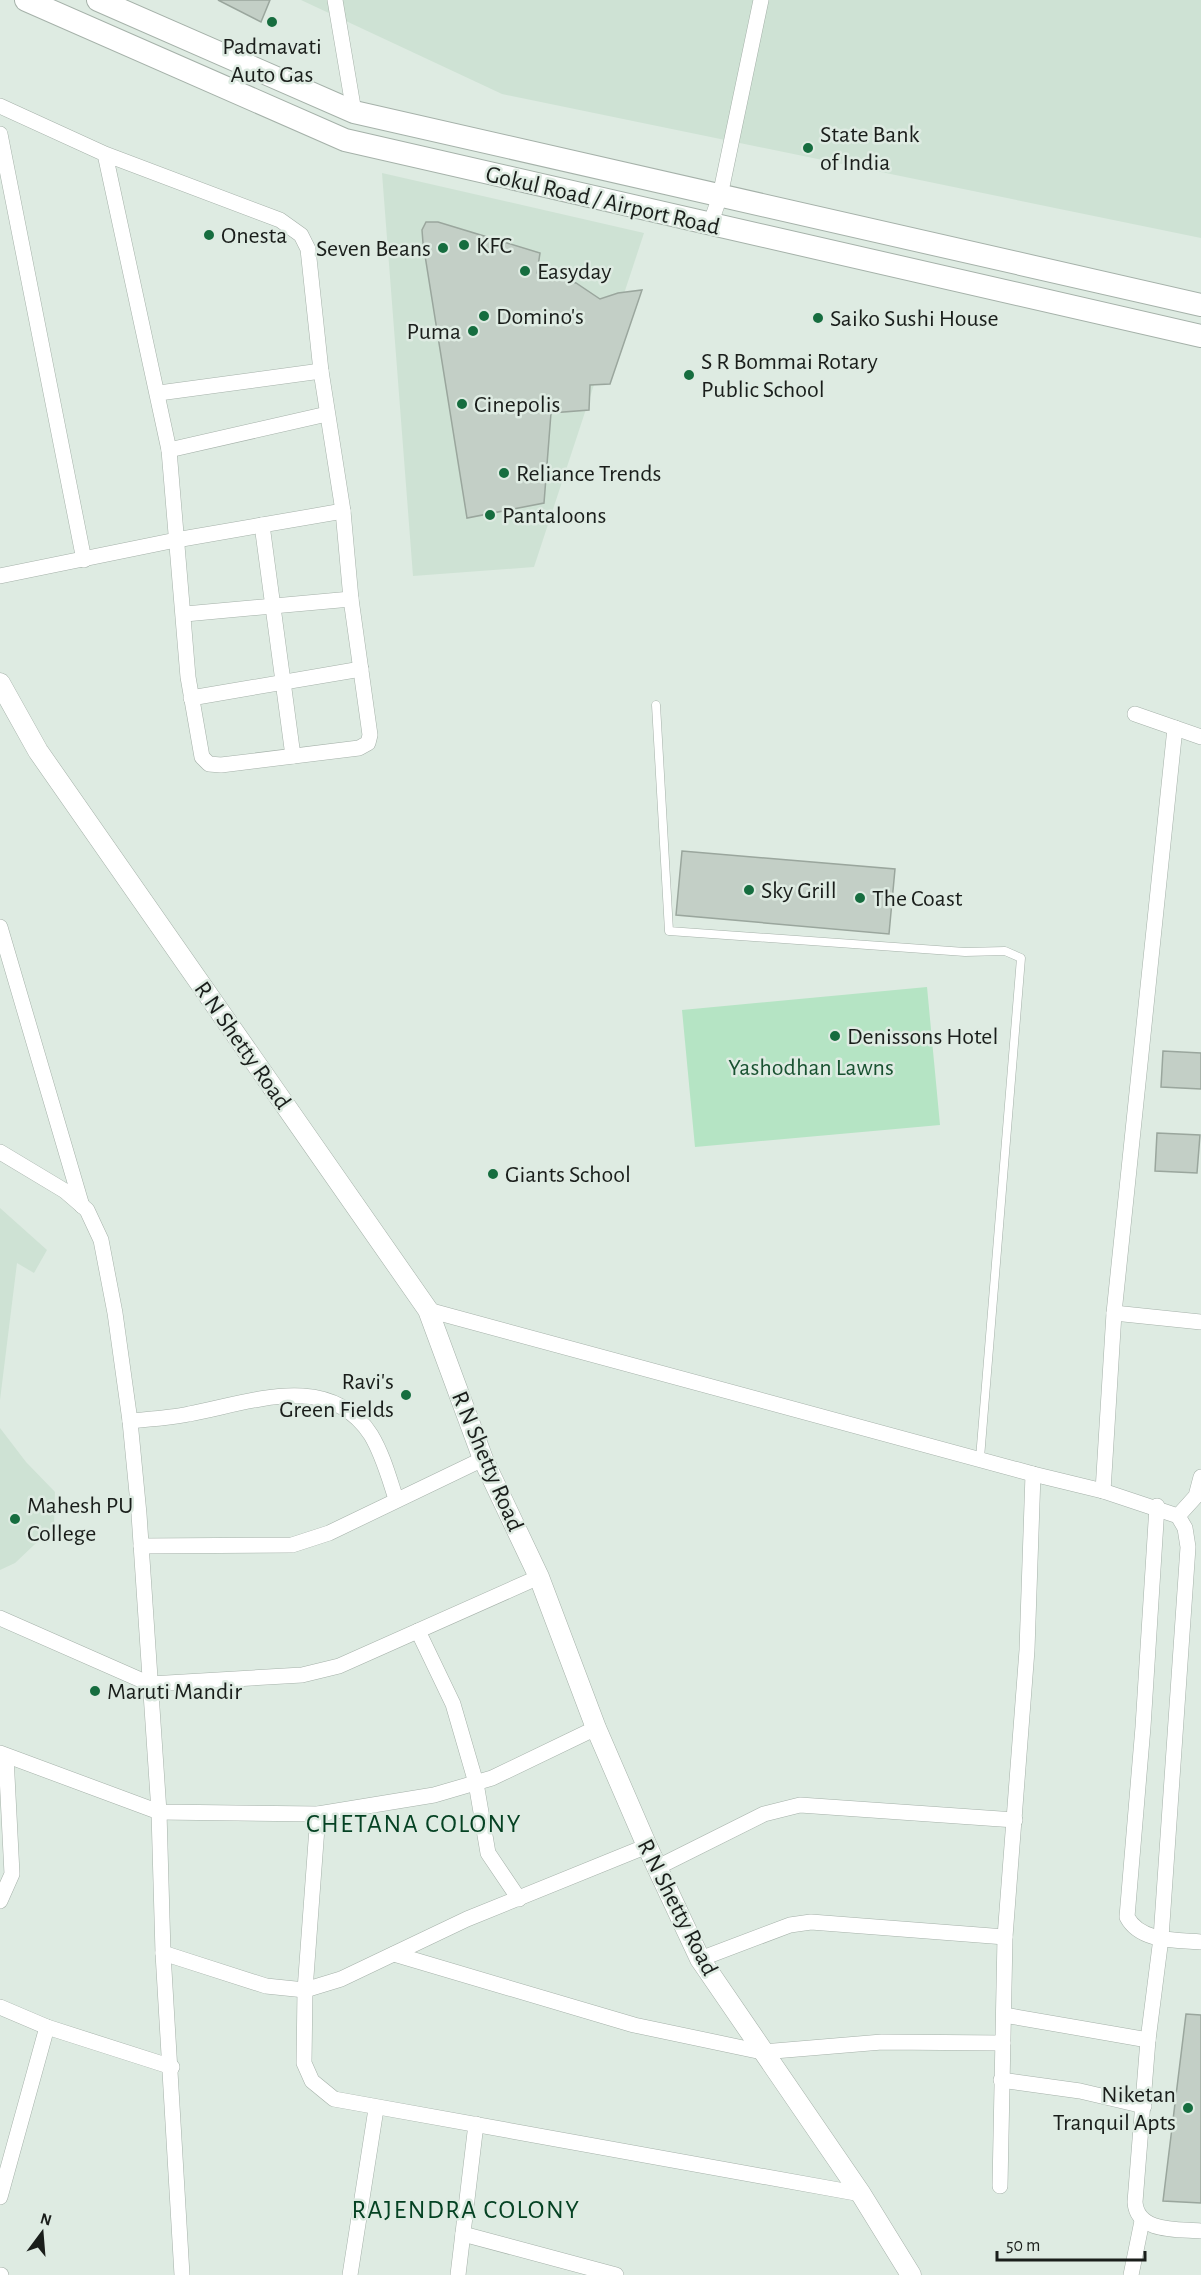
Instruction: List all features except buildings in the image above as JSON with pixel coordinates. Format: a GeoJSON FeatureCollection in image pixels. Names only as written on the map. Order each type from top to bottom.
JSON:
{"type":"FeatureCollection","features":[{"type":"Feature","properties":{"kind":"main road","name":"Gokul Road / Airport Road"},"geometry":{"type":"LineString","coordinates":[[26,0],[345,140],[1201,336]]}},
{"type":"Feature","properties":{"kind":"main road","name":"Gokul Road / Airport Road"},"geometry":{"type":"LineString","coordinates":[[98,0],[354,112],[1201,305]]}},
{"type":"Feature","properties":{"kind":"street"},"geometry":{"type":"LineString","coordinates":[[335,0],[354,112]]}},
{"type":"Feature","properties":{"kind":"street"},"geometry":{"type":"LineString","coordinates":[[710,225],[720,196],[761,0]]}},
{"type":"Feature","properties":{"kind":"street"},"geometry":{"type":"LineString","coordinates":[[0,106],[105,154],[280,220],[301,235],[308,249],[321,370],[343,511],[351,598],[370,735],[368,743],[358,748],[221,765],[209,764],[202,757],[191,698],[169,450],[159,393],[105,154]]}},
{"type":"Feature","properties":{"kind":"street"},"geometry":{"type":"LineString","coordinates":[[0,134],[84,560]]}},
{"type":"Feature","properties":{"kind":"street"},"geometry":{"type":"LineString","coordinates":[[159,393],[321,370]]}},
{"type":"Feature","properties":{"kind":"street"},"geometry":{"type":"LineString","coordinates":[[169,450],[327,414]]}},
{"type":"Feature","properties":{"kind":"street"},"geometry":{"type":"LineString","coordinates":[[0,576],[176,540],[343,511]]}},
{"type":"Feature","properties":{"kind":"street"},"geometry":{"type":"LineString","coordinates":[[262,525],[293,756]]}},
{"type":"Feature","properties":{"kind":"street"},"geometry":{"type":"LineString","coordinates":[[185,614],[351,598]]}},
{"type":"Feature","properties":{"kind":"street"},"geometry":{"type":"LineString","coordinates":[[191,698],[362,669]]}},
{"type":"Feature","properties":{"kind":"street","name":"R N Shetty Road"},"geometry":{"type":"LineString","coordinates":[[0,683],[38,751],[428,1310],[483,1459],[539,1577],[596,1728],[647,1846],[700,1959],[861,2194],[911,2275]]}},
{"type":"Feature","properties":{"kind":"street"},"geometry":{"type":"LineString","coordinates":[[1136,714],[1201,737]]}},
{"type":"Feature","properties":{"kind":"street"},"geometry":{"type":"LineString","coordinates":[[1103,1491],[1114,1312],[1175,728]]}},
{"type":"Feature","properties":{"kind":"street"},"geometry":{"type":"LineString","coordinates":[[0,927],[82,1206]]}},
{"type":"Feature","properties":{"kind":"street"},"geometry":{"type":"LineString","coordinates":[[0,1152],[65,1191],[87,1210],[101,1240],[130,1421],[141,1546],[159,1812],[164,1953],[182,2275]]}},
{"type":"Feature","properties":{"kind":"street"},"geometry":{"type":"LineString","coordinates":[[428,1310],[1103,1491],[1157,1506],[1178,1516],[1185,1528],[1188,1547],[1161,1938],[1148,2040],[1135,2211],[1142,2221],[1160,2227],[1201,2231]]}},
{"type":"Feature","properties":{"kind":"street"},"geometry":{"type":"LineString","coordinates":[[1114,1312],[1201,1322]]}},
{"type":"Feature","properties":{"kind":"street"},"geometry":{"type":"LineString","coordinates":[[130,1421],[187,1415],[285,1394],[318,1397],[348,1411],[370,1434],[385,1464],[396,1499]]}},
{"type":"Feature","properties":{"kind":"street"},"geometry":{"type":"LineString","coordinates":[[141,1546],[292,1545],[329,1533],[483,1459]]}},
{"type":"Feature","properties":{"kind":"street"},"geometry":{"type":"LineString","coordinates":[[1000,2186],[1005,1937],[1028,1650],[1033,1474]]}},
{"type":"Feature","properties":{"kind":"street"},"geometry":{"type":"LineString","coordinates":[[1178,1516],[1196,1496],[1201,1477]]}},
{"type":"Feature","properties":{"kind":"street"},"geometry":{"type":"LineString","coordinates":[[1157,1506],[1143,1727],[1127,1917],[1132,1927],[1144,1934],[1201,1942]]}},
{"type":"Feature","properties":{"kind":"street"},"geometry":{"type":"LineString","coordinates":[[0,1618],[150,1684],[303,1675],[339,1666],[539,1577]]}},
{"type":"Feature","properties":{"kind":"street"},"geometry":{"type":"LineString","coordinates":[[418,1631],[453,1704],[477,1783],[488,1853],[519,1899]]}},
{"type":"Feature","properties":{"kind":"street"},"geometry":{"type":"LineString","coordinates":[[3,1892],[12,1874],[12,1855],[3,1754],[159,1812],[318,1814],[434,1795],[477,1783],[596,1728]]}},
{"type":"Feature","properties":{"kind":"street"},"geometry":{"type":"LineString","coordinates":[[658,1867],[764,1814],[800,1805],[1015,1820]]}},
{"type":"Feature","properties":{"kind":"street"},"geometry":{"type":"LineString","coordinates":[[318,1814],[305,1990],[304,2063],[312,2081],[334,2099],[376,2109],[476,2124],[861,2194]]}},
{"type":"Feature","properties":{"kind":"street"},"geometry":{"type":"LineString","coordinates":[[164,1953],[266,1986],[305,1990],[341,1979],[467,1919],[647,1846]]}},
{"type":"Feature","properties":{"kind":"street"},"geometry":{"type":"LineString","coordinates":[[700,1959],[790,1925],[811,1922],[1005,1937]]}},
{"type":"Feature","properties":{"kind":"street"},"geometry":{"type":"LineString","coordinates":[[394,1954],[634,2025],[762,2052],[882,2042],[1002,2043]]}},
{"type":"Feature","properties":{"kind":"street"},"geometry":{"type":"LineString","coordinates":[[0,2007],[47,2026],[172,2067]]}},
{"type":"Feature","properties":{"kind":"street"},"geometry":{"type":"LineString","coordinates":[[1004,2015],[1148,2040]]}},
{"type":"Feature","properties":{"kind":"street"},"geometry":{"type":"LineString","coordinates":[[0,2197],[47,2026]]}},
{"type":"Feature","properties":{"kind":"street"},"geometry":{"type":"LineString","coordinates":[[1001,2080],[1080,2091],[1144,2106]]}},
{"type":"Feature","properties":{"kind":"street"},"geometry":{"type":"LineString","coordinates":[[350,2275],[376,2109]]}},
{"type":"Feature","properties":{"kind":"street"},"geometry":{"type":"LineString","coordinates":[[458,2275],[476,2124]]}},
{"type":"Feature","properties":{"kind":"street"},"geometry":{"type":"LineString","coordinates":[[1131,2275],[1142,2221]]}},
{"type":"Feature","properties":{"kind":"street"},"geometry":{"type":"LineString","coordinates":[[463,2234],[616,2275]]}},
{"type":"Feature","properties":{"kind":"lane"},"geometry":{"type":"LineString","coordinates":[[656,705],[669,932],[965,952],[1005,951],[1021,958],[980,1458]]}},
{"type":"Feature","properties":{"kind":"shaded area"},"geometry":{"type":"Polygon","coordinates":[[[301,0],[1201,0],[1201,238],[502,94],[301,0]]]}},
{"type":"Feature","properties":{"kind":"shaded area"},"geometry":{"type":"Polygon","coordinates":[[[382,173],[644,233],[534,567],[413,576],[382,173]]]}},
{"type":"Feature","properties":{"kind":"shaded area"},"geometry":{"type":"Polygon","coordinates":[[[0,1208],[47,1250],[34,1273],[17,1263],[0,1400],[0,1208]]]}},
{"type":"Feature","properties":{"kind":"shaded area","name":"Mahesh PU College"},"geometry":{"type":"Polygon","coordinates":[[[0,1428],[26,1462],[55,1492],[54,1526],[15,1563],[0,1570],[0,1428]]]}},
{"type":"Feature","properties":{"kind":"green space","name":"Yashodhan Lawns"},"geometry":{"type":"Polygon","coordinates":[[[927,987],[940,1125],[695,1147],[682,1010],[927,987]]]}},
{"type":"Feature","properties":{"kind":"place","name":"Padmavati Auto Gas"},"geometry":{"type":"Point","coordinates":[272,22]}},
{"type":"Feature","properties":{"kind":"place","name":"State Bank of India"},"geometry":{"type":"Point","coordinates":[808,148]}},
{"type":"Feature","properties":{"kind":"place","name":"Onesta"},"geometry":{"type":"Point","coordinates":[209,235]}},
{"type":"Feature","properties":{"kind":"place","name":"KFC"},"geometry":{"type":"Point","coordinates":[464,245]}},
{"type":"Feature","properties":{"kind":"place","name":"Seven Beans"},"geometry":{"type":"Point","coordinates":[443,248]}},
{"type":"Feature","properties":{"kind":"place","name":"Easyday"},"geometry":{"type":"Point","coordinates":[525,271]}},
{"type":"Feature","properties":{"kind":"place","name":"Domino's"},"geometry":{"type":"Point","coordinates":[484,316]}},
{"type":"Feature","properties":{"kind":"place","name":"Saiko Sushi House"},"geometry":{"type":"Point","coordinates":[818,318]}},
{"type":"Feature","properties":{"kind":"place","name":"Puma"},"geometry":{"type":"Point","coordinates":[473,331]}},
{"type":"Feature","properties":{"kind":"place","name":"S R Bommai Rotary Public School"},"geometry":{"type":"Point","coordinates":[689,375]}},
{"type":"Feature","properties":{"kind":"place","name":"Cinepolis"},"geometry":{"type":"Point","coordinates":[462,404]}},
{"type":"Feature","properties":{"kind":"place","name":"Reliance Trends"},"geometry":{"type":"Point","coordinates":[504,473]}},
{"type":"Feature","properties":{"kind":"place","name":"Pantaloons"},"geometry":{"type":"Point","coordinates":[490,515]}},
{"type":"Feature","properties":{"kind":"place","name":"Sky Grill"},"geometry":{"type":"Point","coordinates":[749,890]}},
{"type":"Feature","properties":{"kind":"place","name":"The Coast"},"geometry":{"type":"Point","coordinates":[860,898]}},
{"type":"Feature","properties":{"kind":"place","name":"Denissons Hotel"},"geometry":{"type":"Point","coordinates":[835,1036]}},
{"type":"Feature","properties":{"kind":"place","name":"Giants School"},"geometry":{"type":"Point","coordinates":[493,1174]}},
{"type":"Feature","properties":{"kind":"place","name":"Ravi's Green Fields"},"geometry":{"type":"Point","coordinates":[406,1395]}},
{"type":"Feature","properties":{"kind":"place","name":"Mahesh PU College"},"geometry":{"type":"Point","coordinates":[15,1519]}},
{"type":"Feature","properties":{"kind":"place","name":"Maruti Mandir"},"geometry":{"type":"Point","coordinates":[95,1691]}},
{"type":"Feature","properties":{"kind":"place","name":"Niketan Tranquil Apts"},"geometry":{"type":"Point","coordinates":[1188,2108]}},
{"type":"Feature","properties":{"kind":"district","name":"CHETANA COLONY"},"geometry":{"type":"Point","coordinates":[414,1823]}},
{"type":"Feature","properties":{"kind":"district","name":"RAJENDRA COLONY"},"geometry":{"type":"Point","coordinates":[466,2209]}}]}
